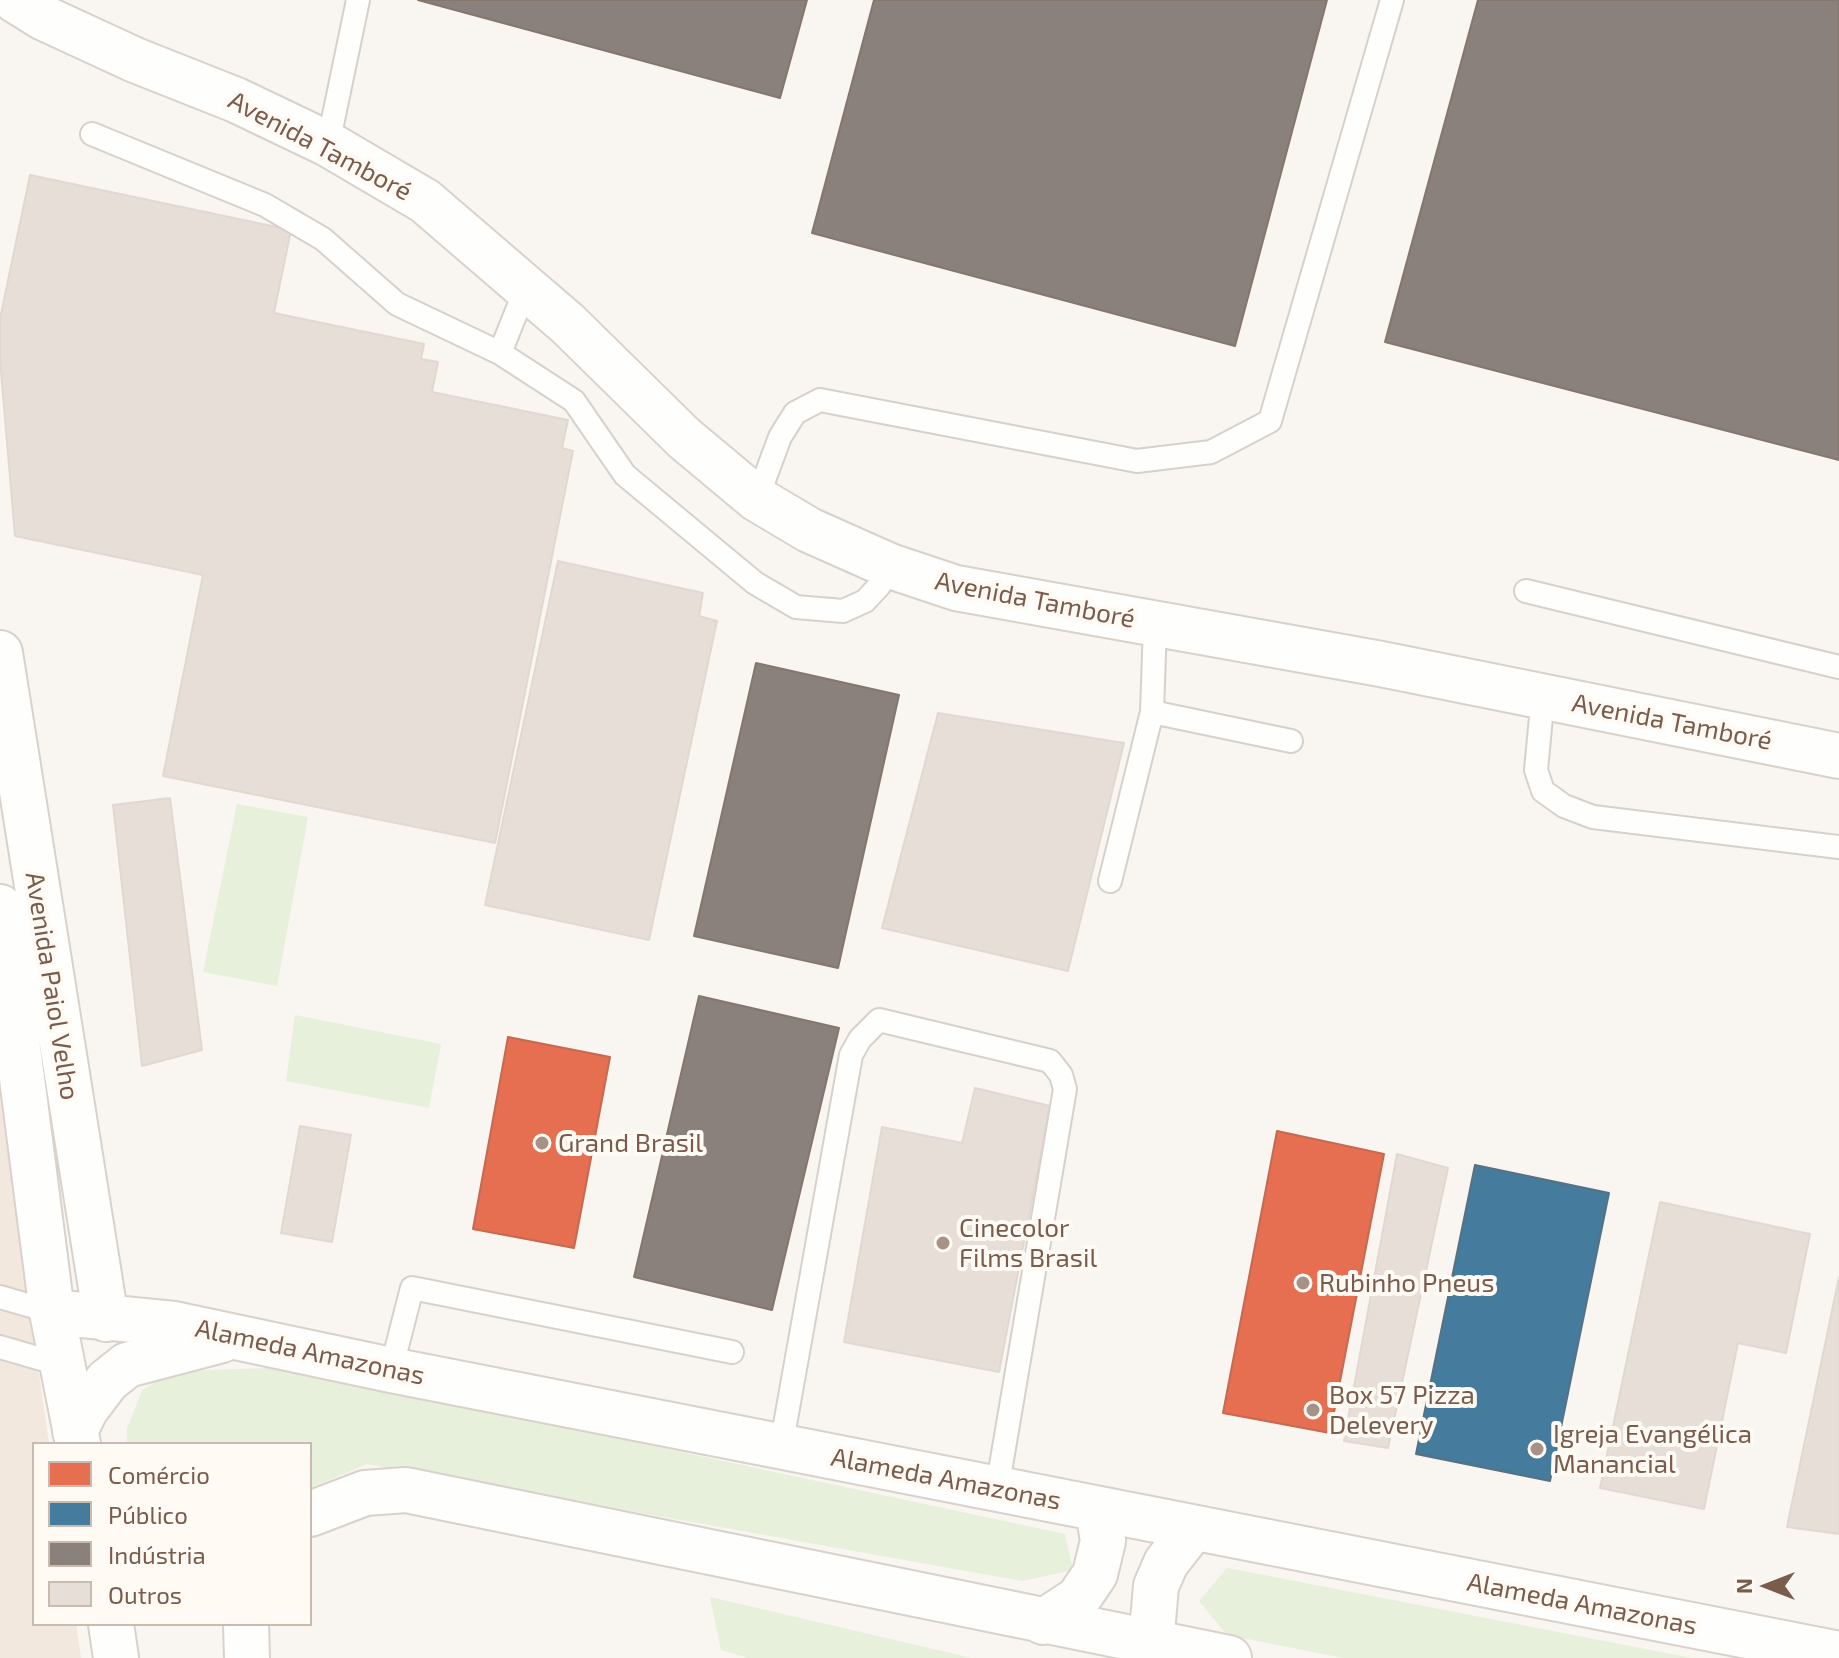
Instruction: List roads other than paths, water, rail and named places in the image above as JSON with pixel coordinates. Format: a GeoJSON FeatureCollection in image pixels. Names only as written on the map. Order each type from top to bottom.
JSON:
{"type":"FeatureCollection","features":[{"type":"Feature","properties":{"kind":"main road","name":"Avenida Tamboré"},"geometry":{"type":"LineString","coordinates":[[15,0],[44,18],[135,60],[236,100],[328,144],[425,201],[568,324],[684,438],[757,499],[809,530],[890,566],[956,588],[1543,696],[1839,756]]}},
{"type":"Feature","properties":{"kind":"main road","name":"Avenida Paiol Velho"},"geometry":{"type":"LineString","coordinates":[[0,653],[106,1319]]}},
{"type":"Feature","properties":{"kind":"main road","name":"Avenida Paiol Velho"},"geometry":{"type":"LineString","coordinates":[[0,907],[52,1312],[77,1438]]}},
{"type":"Feature","properties":{"kind":"main road","name":"Alameda Amazonas"},"geometry":{"type":"LineString","coordinates":[[52,1312],[174,1324],[391,1370],[1839,1654]]}},
{"type":"Feature","properties":{"kind":"main road"},"geometry":{"type":"LineString","coordinates":[[77,1438],[86,1409],[107,1381],[127,1365],[232,1338]]}},
{"type":"Feature","properties":{"kind":"main road"},"geometry":{"type":"LineString","coordinates":[[312,1513],[379,1489],[406,1490],[1229,1658]]}},
{"type":"Feature","properties":{"kind":"main road"},"geometry":{"type":"LineString","coordinates":[[1043,1622],[1078,1599],[1095,1574],[1103,1541],[1098,1509]]}},
{"type":"Feature","properties":{"kind":"main road"},"geometry":{"type":"LineString","coordinates":[[1151,1644],[1156,1586],[1166,1563],[1193,1528]]}},
{"type":"Feature","properties":{"kind":"main road"},"geometry":{"type":"LineString","coordinates":[[111,1626],[116,1658]]}},
{"type":"Feature","properties":{"kind":"main road"},"geometry":{"type":"LineString","coordinates":[[246,1626],[247,1658]]}},
{"type":"Feature","properties":{"kind":"lane"},"geometry":{"type":"LineString","coordinates":[[328,144],[358,0]]}},
{"type":"Feature","properties":{"kind":"lane"},"geometry":{"type":"LineString","coordinates":[[757,499],[780,437],[795,413],[820,400],[1137,461],[1211,452],[1270,421],[1392,0]]}},
{"type":"Feature","properties":{"kind":"lane"},"geometry":{"type":"LineString","coordinates":[[92,134],[265,205],[323,239],[397,304],[500,353],[574,401],[625,475],[755,583],[796,607],[843,611],[865,601],[879,586],[890,566]]}},
{"type":"Feature","properties":{"kind":"lane"},"geometry":{"type":"LineString","coordinates":[[500,353],[526,288]]}},
{"type":"Feature","properties":{"kind":"lane"},"geometry":{"type":"LineString","coordinates":[[1526,591],[1839,667]]}},
{"type":"Feature","properties":{"kind":"lane"},"geometry":{"type":"LineString","coordinates":[[1110,881],[1152,712],[1155,624]]}},
{"type":"Feature","properties":{"kind":"lane"},"geometry":{"type":"LineString","coordinates":[[1543,696],[1536,770],[1543,791],[1564,806],[1593,817],[1839,847]]}},
{"type":"Feature","properties":{"kind":"lane"},"geometry":{"type":"LineString","coordinates":[[1152,712],[1291,741]]}},
{"type":"Feature","properties":{"kind":"lane"},"geometry":{"type":"LineString","coordinates":[[781,1447],[851,1055],[860,1039],[879,1020],[1050,1061],[1061,1075],[1065,1089],[997,1489]]}},
{"type":"Feature","properties":{"kind":"lane"},"geometry":{"type":"LineString","coordinates":[[391,1370],[412,1288],[732,1352]]}},
{"type":"Feature","properties":{"kind":"lane"},"geometry":{"type":"LineString","coordinates":[[0,1297],[52,1312]]}},
{"type":"Feature","properties":{"kind":"lane"},"geometry":{"type":"LineString","coordinates":[[0,1347],[62,1365]]}},
{"type":"Feature","properties":{"kind":"place","name":"Grand Brasil"},"geometry":{"type":"Point","coordinates":[542,1143]}},
{"type":"Feature","properties":{"kind":"place","name":"Cinecolor Films Brasil"},"geometry":{"type":"Point","coordinates":[943,1243]}},
{"type":"Feature","properties":{"kind":"place","name":"Rubinho Pneus"},"geometry":{"type":"Point","coordinates":[1303,1283]}},
{"type":"Feature","properties":{"kind":"place","name":"Box 57 Pizza Delevery"},"geometry":{"type":"Point","coordinates":[1313,1410]}},
{"type":"Feature","properties":{"kind":"place","name":"Igreja Evangélica Manancial"},"geometry":{"type":"Point","coordinates":[1537,1449]}}]}
